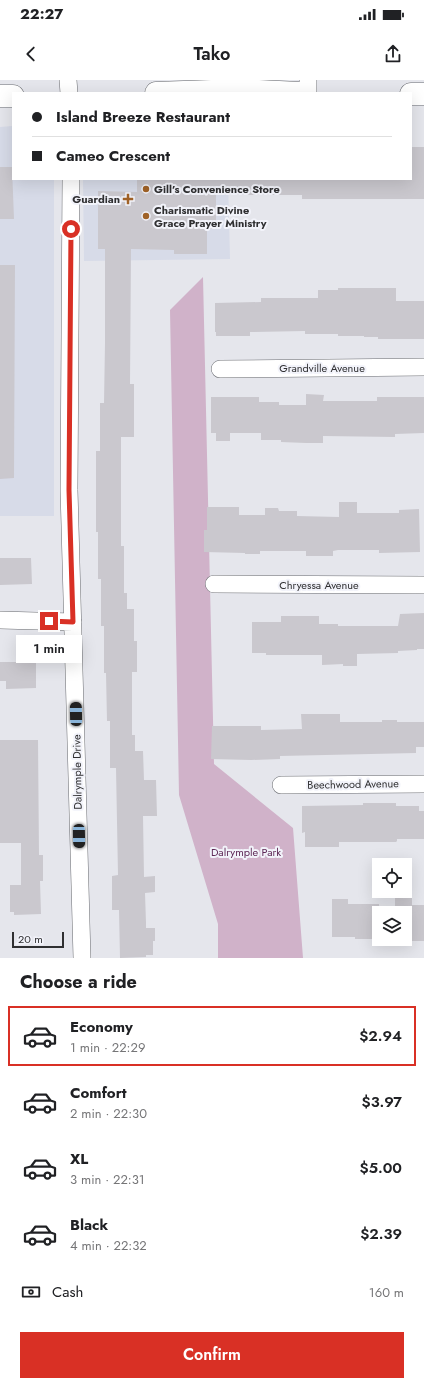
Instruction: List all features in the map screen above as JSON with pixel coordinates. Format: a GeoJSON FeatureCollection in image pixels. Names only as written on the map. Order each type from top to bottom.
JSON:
{"type":"FeatureCollection","features":[{"type":"Feature","properties":{"kind":"main road"},"geometry":{"type":"LineString","coordinates":[[184,92],[239,90],[279,92]]}},
{"type":"Feature","properties":{"kind":"main road"},"geometry":{"type":"LineString","coordinates":[[412,94],[424,94]]}},
{"type":"Feature","properties":{"kind":"main road"},"geometry":{"type":"LineString","coordinates":[[0,96],[12,96]]}},
{"type":"Feature","properties":{"kind":"street"},"geometry":{"type":"LineString","coordinates":[[68,80],[69,92]]}},
{"type":"Feature","properties":{"kind":"street"},"geometry":{"type":"LineString","coordinates":[[308,80],[308,92]]}},
{"type":"Feature","properties":{"kind":"street","name":"Dalrymple Drive"},"geometry":{"type":"LineString","coordinates":[[71,180],[69,490],[82,958]]}},
{"type":"Feature","properties":{"kind":"street","name":"Grandville Avenue"},"geometry":{"type":"LineString","coordinates":[[220,369],[424,367]]}},
{"type":"Feature","properties":{"kind":"street","name":"Chryessa Avenue"},"geometry":{"type":"LineString","coordinates":[[214,584],[424,585]]}},
{"type":"Feature","properties":{"kind":"street"},"geometry":{"type":"LineString","coordinates":[[0,620],[73,622]]}},
{"type":"Feature","properties":{"kind":"street","name":"Beechwood Avenue"},"geometry":{"type":"LineString","coordinates":[[282,785],[424,784]]}},
{"type":"Feature","properties":{"kind":"shaded area"},"geometry":{"type":"Polygon","coordinates":[[[12,126],[12,180],[54,180],[54,516],[0,516],[0,127],[12,126]]]}},
{"type":"Feature","properties":{"kind":"shaded area"},"geometry":{"type":"Polygon","coordinates":[[[83,180],[228,180],[230,259],[84,261],[83,180]]]}},
{"type":"Feature","properties":{"kind":"green space","name":"Dalrymple Park"},"geometry":{"type":"Polygon","coordinates":[[[203,277],[214,764],[293,828],[303,958],[218,958],[218,924],[179,795],[170,310],[203,277]]]}},
{"type":"Feature","properties":{"kind":"building"},"geometry":{"type":"Polygon","coordinates":[[[412,147],[424,147],[424,199],[302,199],[302,195],[216,195],[216,229],[207,229],[207,254],[174,254],[174,250],[131,249],[130,384],[134,384],[134,437],[121,437],[121,546],[124,546],[124,593],[127,593],[127,609],[134,609],[134,641],[137,641],[137,672],[132,672],[132,735],[135,735],[135,751],[143,751],[144,780],[156,780],[157,816],[143,816],[144,877],[155,876],[155,892],[145,893],[146,928],[155,928],[153,955],[146,955],[146,957],[120,958],[119,910],[112,910],[112,876],[118,875],[116,768],[110,768],[110,721],[107,721],[106,673],[104,673],[104,626],[101,626],[101,579],[98,579],[98,532],[96,532],[96,451],[100,451],[100,403],[104,403],[105,343],[105,249],[98,249],[98,191],[137,192],[137,180],[412,180],[412,147]]]}},
{"type":"Feature","properties":{"kind":"building"},"geometry":{"type":"Polygon","coordinates":[[[0,167],[12,167],[14,219],[0,219],[0,167]]]}},
{"type":"Feature","properties":{"kind":"building"},"geometry":{"type":"Polygon","coordinates":[[[0,265],[15,265],[14,478],[0,479],[0,265]]]}},
{"type":"Feature","properties":{"kind":"building"},"geometry":{"type":"Polygon","coordinates":[[[338,288],[396,288],[396,301],[424,301],[424,339],[378,339],[378,337],[338,336],[338,334],[305,334],[305,331],[250,332],[250,336],[216,336],[215,303],[261,302],[261,298],[318,298],[318,290],[338,290],[338,288]]]}},
{"type":"Feature","properties":{"kind":"building"},"geometry":{"type":"Polygon","coordinates":[[[306,394],[324,395],[323,401],[377,401],[377,397],[424,397],[424,433],[395,434],[395,437],[323,436],[323,443],[306,443],[281,442],[281,440],[261,440],[261,433],[230,433],[230,441],[216,441],[216,433],[211,433],[211,397],[259,397],[259,402],[279,402],[279,405],[306,405],[306,394]]]}},
{"type":"Feature","properties":{"kind":"building"},"geometry":{"type":"Polygon","coordinates":[[[339,502],[357,502],[357,513],[399,513],[399,510],[419,509],[420,552],[379,553],[379,550],[338,550],[333,551],[333,556],[306,556],[306,551],[260,551],[260,554],[204,552],[204,530],[207,530],[207,507],[239,507],[239,515],[265,515],[265,508],[278,508],[279,511],[297,511],[297,516],[339,517],[339,502]]]}},
{"type":"Feature","properties":{"kind":"building"},"geometry":{"type":"Polygon","coordinates":[[[0,558],[31,558],[32,584],[0,585],[0,558]]]}},
{"type":"Feature","properties":{"kind":"building"},"geometry":{"type":"Polygon","coordinates":[[[424,613],[424,649],[398,651],[398,653],[357,654],[357,666],[343,666],[343,664],[322,665],[322,655],[266,655],[266,653],[252,653],[252,622],[281,622],[281,616],[319,616],[319,624],[338,624],[338,626],[398,626],[400,614],[424,613]]]}},
{"type":"Feature","properties":{"kind":"building"},"geometry":{"type":"Polygon","coordinates":[[[0,662],[36,662],[36,688],[6,689],[6,681],[0,681],[0,662]]]}},
{"type":"Feature","properties":{"kind":"building"},"geometry":{"type":"Polygon","coordinates":[[[301,714],[340,714],[340,722],[382,722],[382,720],[397,720],[397,722],[424,722],[424,747],[416,747],[416,753],[280,756],[280,759],[251,760],[211,759],[212,726],[261,726],[261,730],[302,729],[301,714]]]}},
{"type":"Feature","properties":{"kind":"building"},"geometry":{"type":"Polygon","coordinates":[[[0,740],[38,740],[39,855],[43,855],[43,881],[40,881],[41,914],[14,915],[14,912],[10,912],[10,885],[21,885],[21,843],[0,843],[0,740]]]}},
{"type":"Feature","properties":{"kind":"building"},"geometry":{"type":"Polygon","coordinates":[[[363,803],[396,803],[396,806],[419,806],[419,811],[424,811],[424,839],[397,839],[396,842],[339,842],[339,847],[305,847],[305,832],[302,833],[302,806],[363,805],[363,803]]]}},
{"type":"Feature","properties":{"kind":"building"},"geometry":{"type":"Polygon","coordinates":[[[395,898],[412,898],[412,905],[424,905],[424,941],[412,941],[412,906],[395,906],[395,898]]]}},
{"type":"Feature","properties":{"kind":"building"},"geometry":{"type":"Polygon","coordinates":[[[332,899],[348,899],[348,904],[379,904],[379,906],[372,906],[372,939],[332,937],[332,899]]]}},
{"type":"Feature","properties":{"kind":"place","name":"Gill’s Convenience Store"},"geometry":{"type":"Point","coordinates":[146,189]}},
{"type":"Feature","properties":{"kind":"place","name":"Guardian"},"geometry":{"type":"Point","coordinates":[128,199]}},
{"type":"Feature","properties":{"kind":"place","name":"Charismatic Divine Grace Prayer Ministry"},"geometry":{"type":"Point","coordinates":[146,216]}},
{"type":"Feature","properties":{"kind":"route"},"geometry":{"type":"LineString","coordinates":[[49,621],[73,622],[69,490],[71,229]]}}]}
